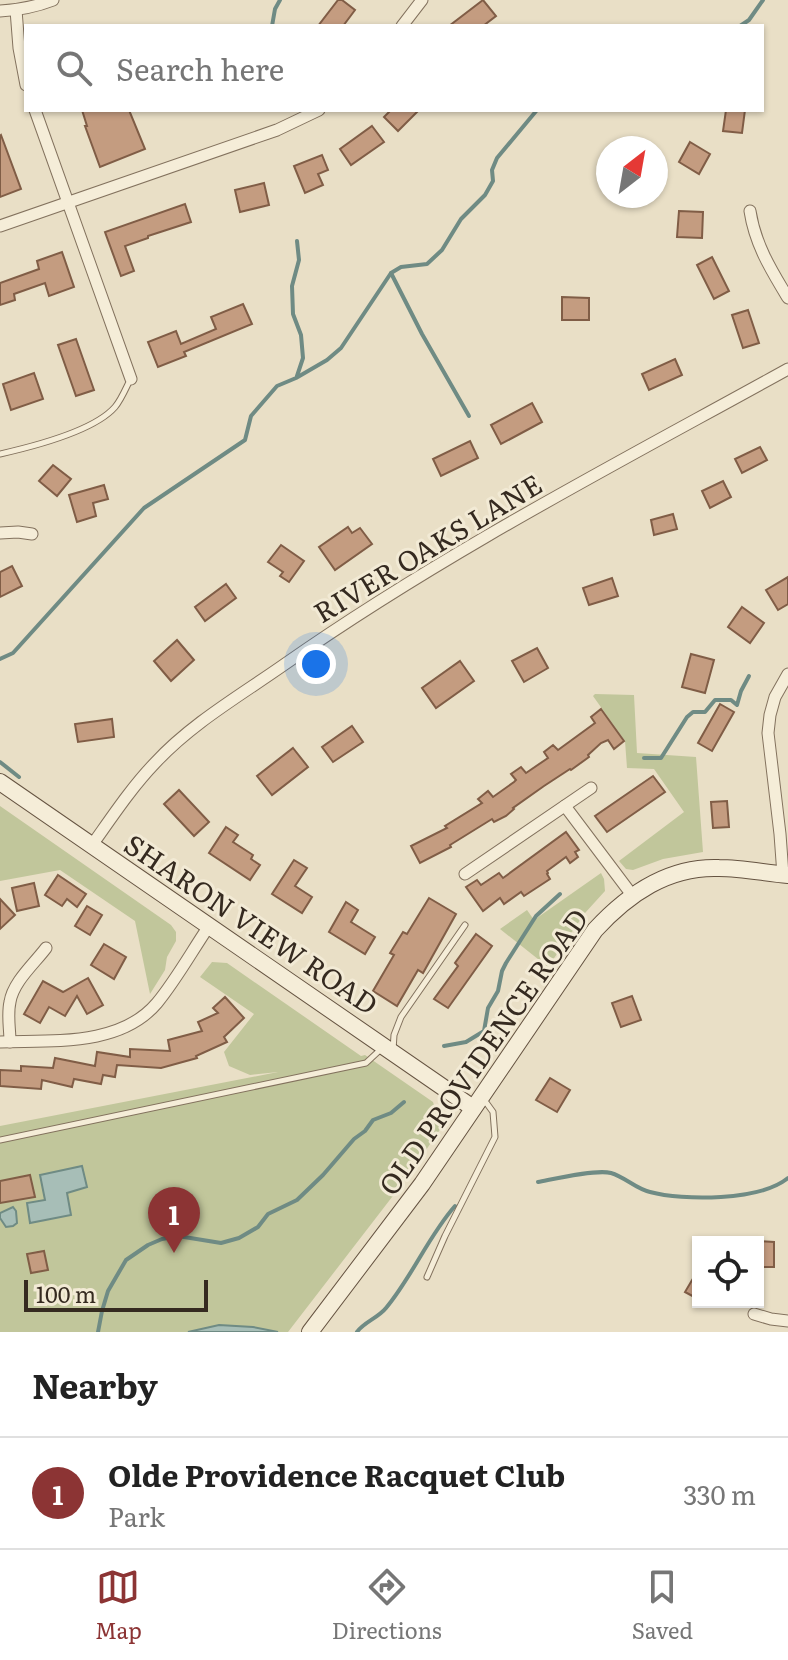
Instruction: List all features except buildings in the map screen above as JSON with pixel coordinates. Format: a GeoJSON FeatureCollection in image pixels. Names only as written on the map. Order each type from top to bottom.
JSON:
{"type":"FeatureCollection","features":[{"type":"Feature","properties":{"kind":"street"},"geometry":{"type":"LineString","coordinates":[[0,11],[39,6],[53,0]]}},
{"type":"Feature","properties":{"kind":"street"},"geometry":{"type":"LineString","coordinates":[[404,24],[422,0]]}},
{"type":"Feature","properties":{"kind":"street"},"geometry":{"type":"LineString","coordinates":[[16,10],[24,74]]}},
{"type":"Feature","properties":{"kind":"street"},"geometry":{"type":"LineString","coordinates":[[36,112],[131,379]]}},
{"type":"Feature","properties":{"kind":"street"},"geometry":{"type":"LineString","coordinates":[[0,226],[277,130],[315,112]]}},
{"type":"Feature","properties":{"kind":"street"},"geometry":{"type":"LineString","coordinates":[[750,211],[759,246],[788,298]]}},
{"type":"Feature","properties":{"kind":"street","name":"RIVER OAKS LANE"},"geometry":{"type":"LineString","coordinates":[[92,845],[133,788],[167,750],[192,729],[329,634],[414,578],[788,369]]}},
{"type":"Feature","properties":{"kind":"street"},"geometry":{"type":"LineString","coordinates":[[0,533],[32,534]]}},
{"type":"Feature","properties":{"kind":"street"},"geometry":{"type":"LineString","coordinates":[[786,875],[768,733],[775,697],[788,674]]}},
{"type":"Feature","properties":{"kind":"street","name":"SHARON VIEW ROAD"},"geometry":{"type":"LineString","coordinates":[[0,782],[388,1048],[477,1102]]}},
{"type":"Feature","properties":{"kind":"street"},"geometry":{"type":"LineString","coordinates":[[465,874],[591,788]]}},
{"type":"Feature","properties":{"kind":"street"},"geometry":{"type":"LineString","coordinates":[[565,806],[632,895]]}},
{"type":"Feature","properties":{"kind":"street","name":"OLD PROVIDENCE ROAD"},"geometry":{"type":"LineString","coordinates":[[310,1332],[422,1184],[595,930],[612,912],[632,895],[665,877],[700,868],[718,867],[786,875]]}},
{"type":"Feature","properties":{"kind":"street"},"geometry":{"type":"LineString","coordinates":[[46,948],[11,997],[5,1042],[95,1037],[135,1020],[157,1003],[209,926]]}},
{"type":"Feature","properties":{"kind":"street"},"geometry":{"type":"LineString","coordinates":[[754,1314],[788,1321]]}},
{"type":"Feature","properties":{"kind":"lane"},"geometry":{"type":"LineString","coordinates":[[0,454],[60,437],[96,421],[115,407],[131,379]]}},
{"type":"Feature","properties":{"kind":"lane"},"geometry":{"type":"LineString","coordinates":[[0,1140],[366,1063],[388,1048],[401,1017],[465,925]]}},
{"type":"Feature","properties":{"kind":"lane"},"geometry":{"type":"LineString","coordinates":[[427,1277],[495,1137],[493,1112],[477,1102]]}},
{"type":"Feature","properties":{"kind":"green space"},"geometry":{"type":"Polygon","coordinates":[[[634,695],[637,753],[696,757],[703,852],[663,859],[633,870],[626,869],[619,861],[684,812],[654,769],[627,768],[625,741],[593,696],[634,695]]]}},
{"type":"Feature","properties":{"kind":"green space"},"geometry":{"type":"Polygon","coordinates":[[[0,806],[171,925],[176,932],[176,941],[167,957],[165,970],[150,994],[135,921],[60,870],[0,881],[0,806]]]}},
{"type":"Feature","properties":{"kind":"green space"},"geometry":{"type":"Polygon","coordinates":[[[601,873],[605,891],[585,913],[548,967],[500,929],[527,910],[534,920],[601,873]]]}},
{"type":"Feature","properties":{"kind":"green space"},"geometry":{"type":"Polygon","coordinates":[[[212,962],[227,963],[433,1102],[441,1128],[409,1175],[288,1332],[0,1332],[0,1126],[278,1072],[250,1075],[229,1066],[224,1052],[254,1014],[200,977],[212,962]]]}},
{"type":"Feature","properties":{"kind":"water"},"geometry":{"type":"Polygon","coordinates":[[[82,1166],[87,1187],[67,1193],[71,1215],[30,1223],[27,1203],[45,1200],[40,1175],[82,1166]]]}},
{"type":"Feature","properties":{"kind":"water"},"geometry":{"type":"Polygon","coordinates":[[[13,1207],[17,1223],[6,1227],[0,1213],[13,1207]]]}},
{"type":"Feature","properties":{"kind":"water"},"geometry":{"type":"Polygon","coordinates":[[[219,1325],[253,1327],[278,1332],[188,1332],[219,1325]]]}},
{"type":"Feature","properties":{"kind":"waterway"},"geometry":{"type":"LineString","coordinates":[[272,24],[280,0]]}},
{"type":"Feature","properties":{"kind":"waterway"},"geometry":{"type":"LineString","coordinates":[[743,24],[763,0]]}},
{"type":"Feature","properties":{"kind":"waterway"},"geometry":{"type":"LineString","coordinates":[[0,659],[13,653],[144,508],[245,440],[251,416],[277,386],[327,360],[341,348],[391,273],[401,267],[427,264],[442,250],[461,219],[485,195],[493,181],[492,170],[497,158],[535,112]]}},
{"type":"Feature","properties":{"kind":"waterway"},"geometry":{"type":"LineString","coordinates":[[297,241],[299,260],[292,286],[293,314],[301,335],[303,358],[297,376]]}},
{"type":"Feature","properties":{"kind":"waterway"},"geometry":{"type":"LineString","coordinates":[[391,273],[469,416]]}},
{"type":"Feature","properties":{"kind":"waterway"},"geometry":{"type":"LineString","coordinates":[[644,758],[661,758],[693,712],[705,712],[715,700],[731,700],[737,705],[749,676]]}},
{"type":"Feature","properties":{"kind":"waterway"},"geometry":{"type":"LineString","coordinates":[[0,762],[19,777]]}},
{"type":"Feature","properties":{"kind":"waterway"},"geometry":{"type":"LineString","coordinates":[[444,1046],[466,1042],[484,1031],[488,1008],[498,991],[506,963],[536,916],[560,894]]}},
{"type":"Feature","properties":{"kind":"waterway"},"geometry":{"type":"LineString","coordinates":[[98,1332],[108,1291],[126,1260],[162,1239],[178,1236],[221,1243],[239,1238],[258,1227],[268,1214],[297,1200],[373,1120],[391,1113],[404,1102]]}},
{"type":"Feature","properties":{"kind":"waterway"},"geometry":{"type":"LineString","coordinates":[[538,1182],[604,1172],[650,1192],[701,1198],[759,1191],[788,1178]]}},
{"type":"Feature","properties":{"kind":"waterway"},"geometry":{"type":"LineString","coordinates":[[357,1332],[386,1308],[455,1206]]}},
{"type":"Feature","properties":{"kind":"place","name":"Olde Providence Racquet Club"},"geometry":{"type":"Point","coordinates":[174,1253]}}]}
